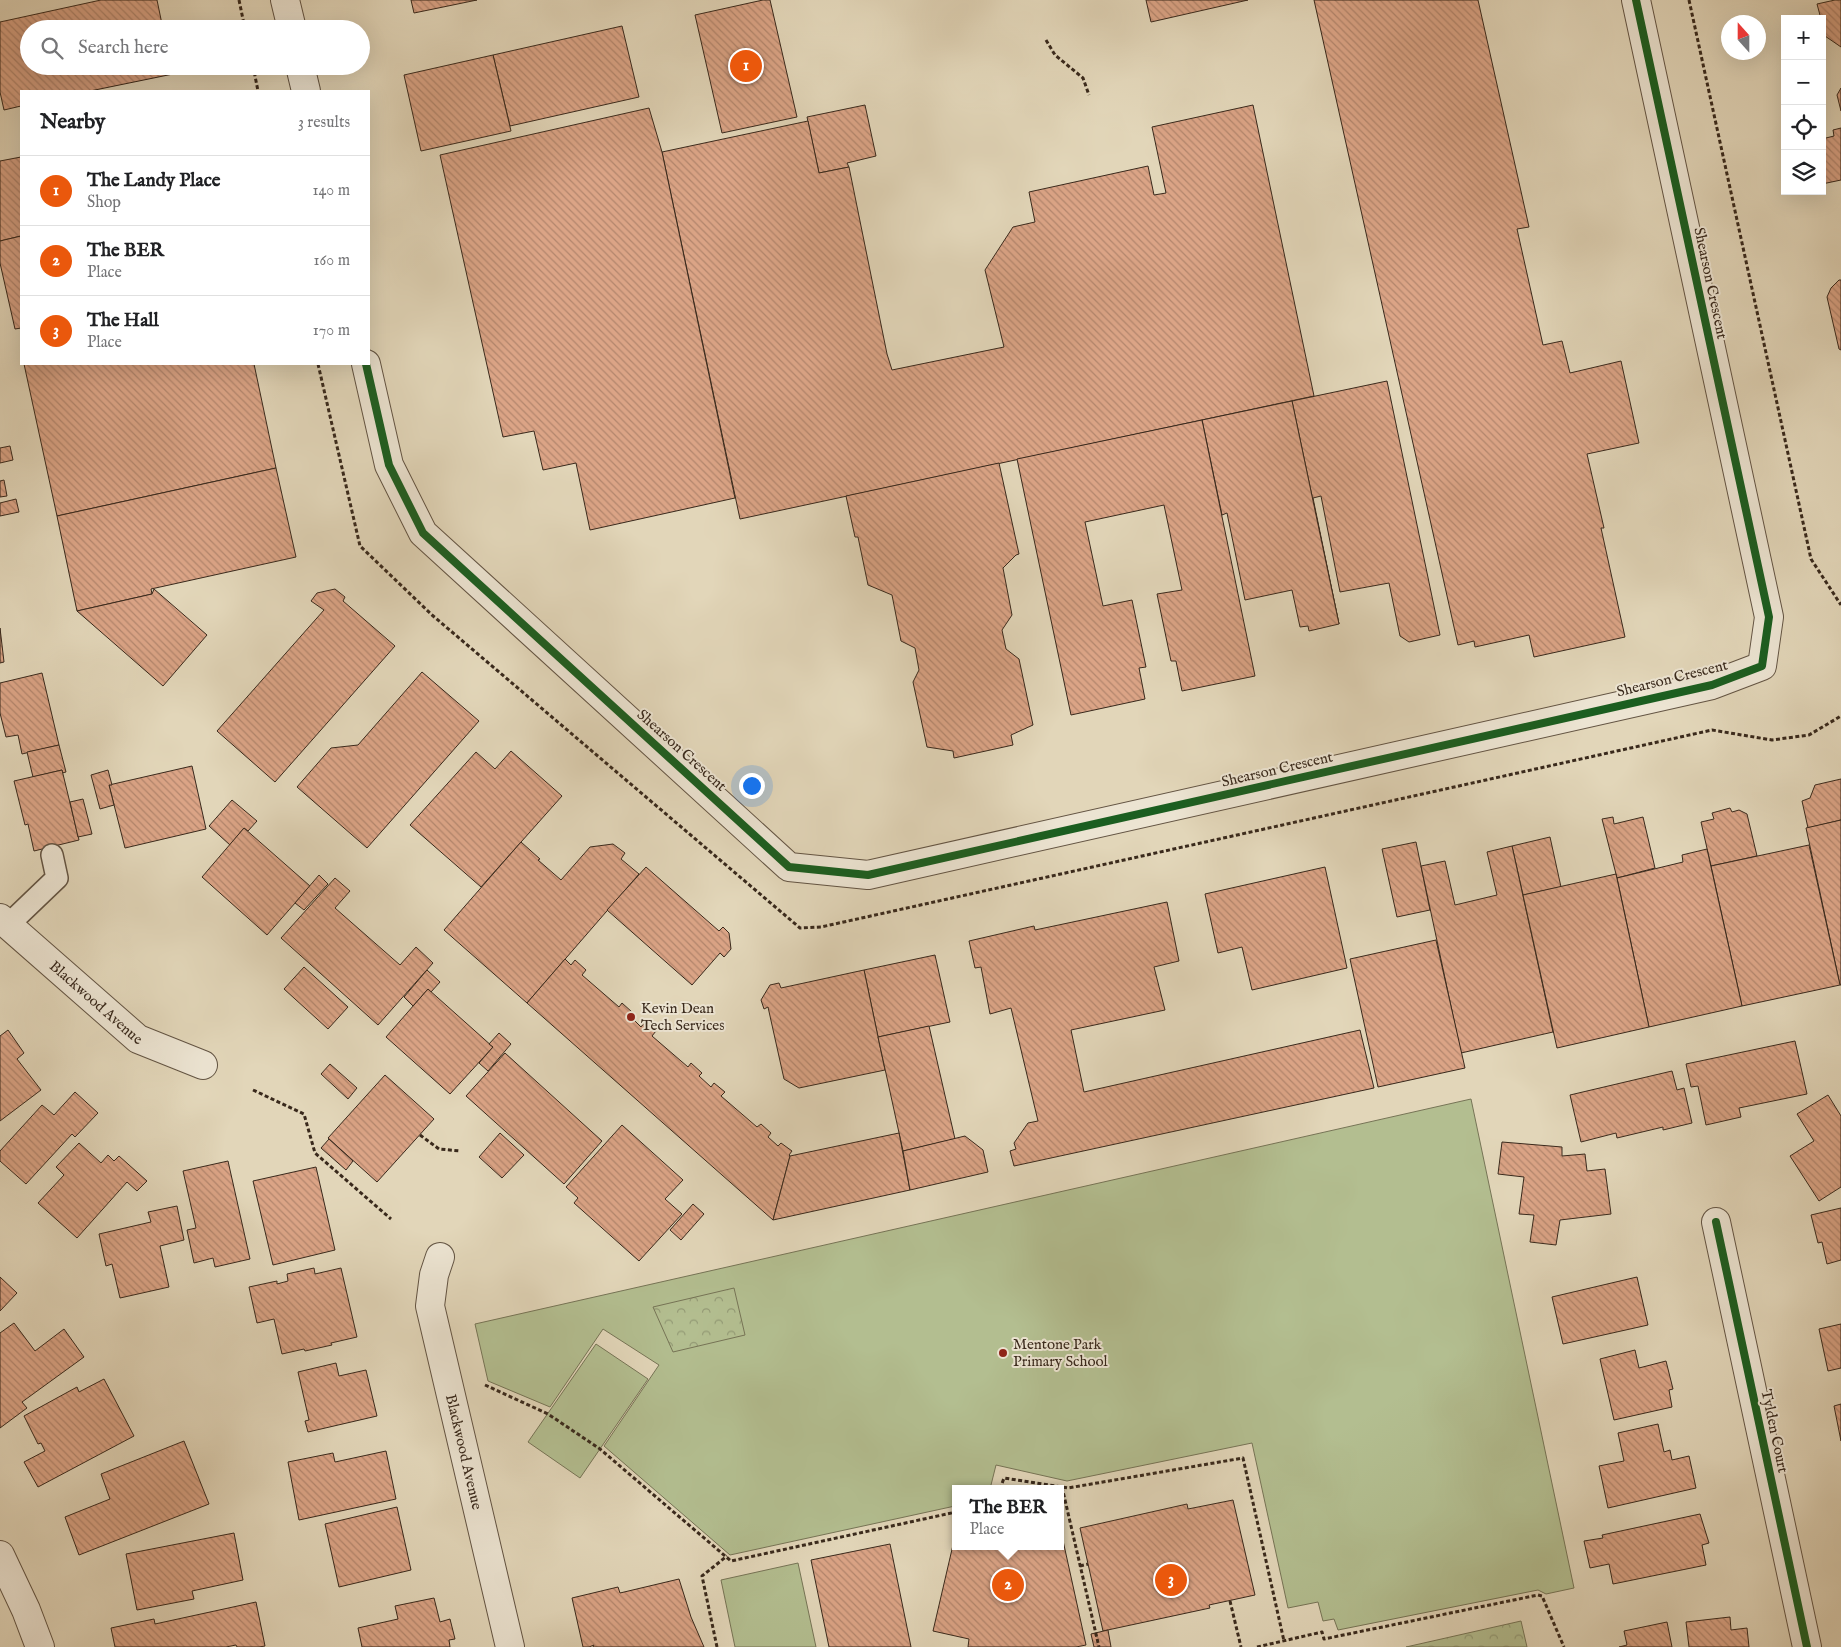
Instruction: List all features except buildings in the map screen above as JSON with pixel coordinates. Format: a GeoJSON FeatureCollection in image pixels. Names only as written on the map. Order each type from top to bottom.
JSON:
{"type":"FeatureCollection","features":[{"type":"Feature","properties":{"kind":"street"},"geometry":{"type":"LineString","coordinates":[[285,0],[290,20]]}},
{"type":"Feature","properties":{"kind":"street","name":"Shearson Crescent"},"geometry":{"type":"LineString","coordinates":[[366,365],[389,465],[423,533],[789,867],[868,875],[1712,685],[1762,666],[1770,617],[1636,0]]}},
{"type":"Feature","properties":{"kind":"street"},"geometry":{"type":"LineString","coordinates":[[302,75],[306,90]]}},
{"type":"Feature","properties":{"kind":"street","name":"Blackwood Avenue"},"geometry":{"type":"LineString","coordinates":[[4,922],[138,1038],[203,1065]]}},
{"type":"Feature","properties":{"kind":"street","name":"Tylden Court"},"geometry":{"type":"LineString","coordinates":[[1716,1222],[1807,1647]]}},
{"type":"Feature","properties":{"kind":"street","name":"Blackwood Avenue"},"geometry":{"type":"LineString","coordinates":[[440,1257],[431,1291],[430,1306],[433,1323],[510,1647]]}},
{"type":"Feature","properties":{"kind":"street"},"geometry":{"type":"LineString","coordinates":[[0,1555],[26,1610],[40,1647]]}},
{"type":"Feature","properties":{"kind":"lane"},"geometry":{"type":"LineString","coordinates":[[4,922],[57,878],[52,855]]}},
{"type":"Feature","properties":{"kind":"path"},"geometry":{"type":"LineString","coordinates":[[239,0],[243,20]]}},
{"type":"Feature","properties":{"kind":"path"},"geometry":{"type":"LineString","coordinates":[[1689,0],[1811,559],[1841,606]]}},
{"type":"Feature","properties":{"kind":"path"},"geometry":{"type":"LineString","coordinates":[[1046,40],[1055,55],[1083,78],[1089,95]]}},
{"type":"Feature","properties":{"kind":"path"},"geometry":{"type":"LineString","coordinates":[[255,75],[258,90]]}},
{"type":"Feature","properties":{"kind":"path"},"geometry":{"type":"LineString","coordinates":[[318,365],[360,546],[432,615],[800,928],[821,927],[1712,730],[1772,740],[1809,735],[1841,716]]}},
{"type":"Feature","properties":{"kind":"path"},"geometry":{"type":"LineString","coordinates":[[253,1090],[304,1114],[314,1153],[391,1219]]}},
{"type":"Feature","properties":{"kind":"path"},"geometry":{"type":"LineString","coordinates":[[420,1135],[439,1149],[460,1151]]}},
{"type":"Feature","properties":{"kind":"path"},"geometry":{"type":"LineString","coordinates":[[485,1385],[548,1414],[600,1449],[731,1561],[952,1513]]}},
{"type":"Feature","properties":{"kind":"path"},"geometry":{"type":"LineString","coordinates":[[1064,1487],[1243,1458],[1284,1641]]}},
{"type":"Feature","properties":{"kind":"path"},"geometry":{"type":"LineString","coordinates":[[1001,1485],[1004,1478],[1049,1485]]}},
{"type":"Feature","properties":{"kind":"path"},"geometry":{"type":"LineString","coordinates":[[1064,1496],[1099,1647]]}},
{"type":"Feature","properties":{"kind":"path"},"geometry":{"type":"LineString","coordinates":[[717,1647],[702,1576],[727,1556]]}},
{"type":"Feature","properties":{"kind":"path"},"geometry":{"type":"LineString","coordinates":[[1080,1566],[1088,1564]]}},
{"type":"Feature","properties":{"kind":"path"},"geometry":{"type":"LineString","coordinates":[[1257,1647],[1322,1632],[1324,1639],[1538,1594],[1542,1596],[1564,1647]]}},
{"type":"Feature","properties":{"kind":"path"},"geometry":{"type":"LineString","coordinates":[[1230,1601],[1241,1647]]}},
{"type":"Feature","properties":{"kind":"green space","name":"Mentone Park Primary School"},"geometry":{"type":"Polygon","coordinates":[[[1471,1099],[1574,1588],[1546,1594],[1538,1590],[1338,1630],[1334,1619],[1323,1621],[1318,1602],[1288,1608],[1252,1443],[1067,1481],[996,1465],[991,1485],[952,1485],[952,1507],[730,1555],[604,1446],[659,1365],[603,1329],[550,1407],[488,1381],[475,1324],[1471,1099]]]}},
{"type":"Feature","properties":{"kind":"green space"},"geometry":{"type":"Polygon","coordinates":[[[734,1288],[745,1335],[673,1352],[653,1307],[734,1288]]]}},
{"type":"Feature","properties":{"kind":"green space"},"geometry":{"type":"Polygon","coordinates":[[[596,1344],[648,1379],[580,1478],[528,1442],[596,1344]]]}},
{"type":"Feature","properties":{"kind":"green space"},"geometry":{"type":"Polygon","coordinates":[[[798,1563],[816,1647],[735,1647],[721,1580],[798,1563]]]}},
{"type":"Feature","properties":{"kind":"green space"},"geometry":{"type":"Polygon","coordinates":[[[1521,1621],[1527,1647],[1406,1647],[1521,1621]]]}},
{"type":"Feature","properties":{"kind":"cycle path"},"geometry":{"type":"LineString","coordinates":[[366,365],[389,465],[423,533],[789,867],[868,875],[1712,685],[1762,666],[1769,617],[1636,0]]}},
{"type":"Feature","properties":{"kind":"cycle path"},"geometry":{"type":"LineString","coordinates":[[1716,1222],[1807,1647]]}},
{"type":"Feature","properties":{"kind":"place","name":"The Landy Place"},"geometry":{"type":"Point","coordinates":[746,66]}},
{"type":"Feature","properties":{"kind":"place","name":"Kevin Dean Tech Services"},"geometry":{"type":"Point","coordinates":[631,1017]}},
{"type":"Feature","properties":{"kind":"place","name":"Mentone Park Primary School"},"geometry":{"type":"Point","coordinates":[1003,1353]}},
{"type":"Feature","properties":{"kind":"place","name":"The Hall"},"geometry":{"type":"Point","coordinates":[1171,1580]}},
{"type":"Feature","properties":{"kind":"place","name":"The BER"},"geometry":{"type":"Point","coordinates":[1008,1585]}}]}
